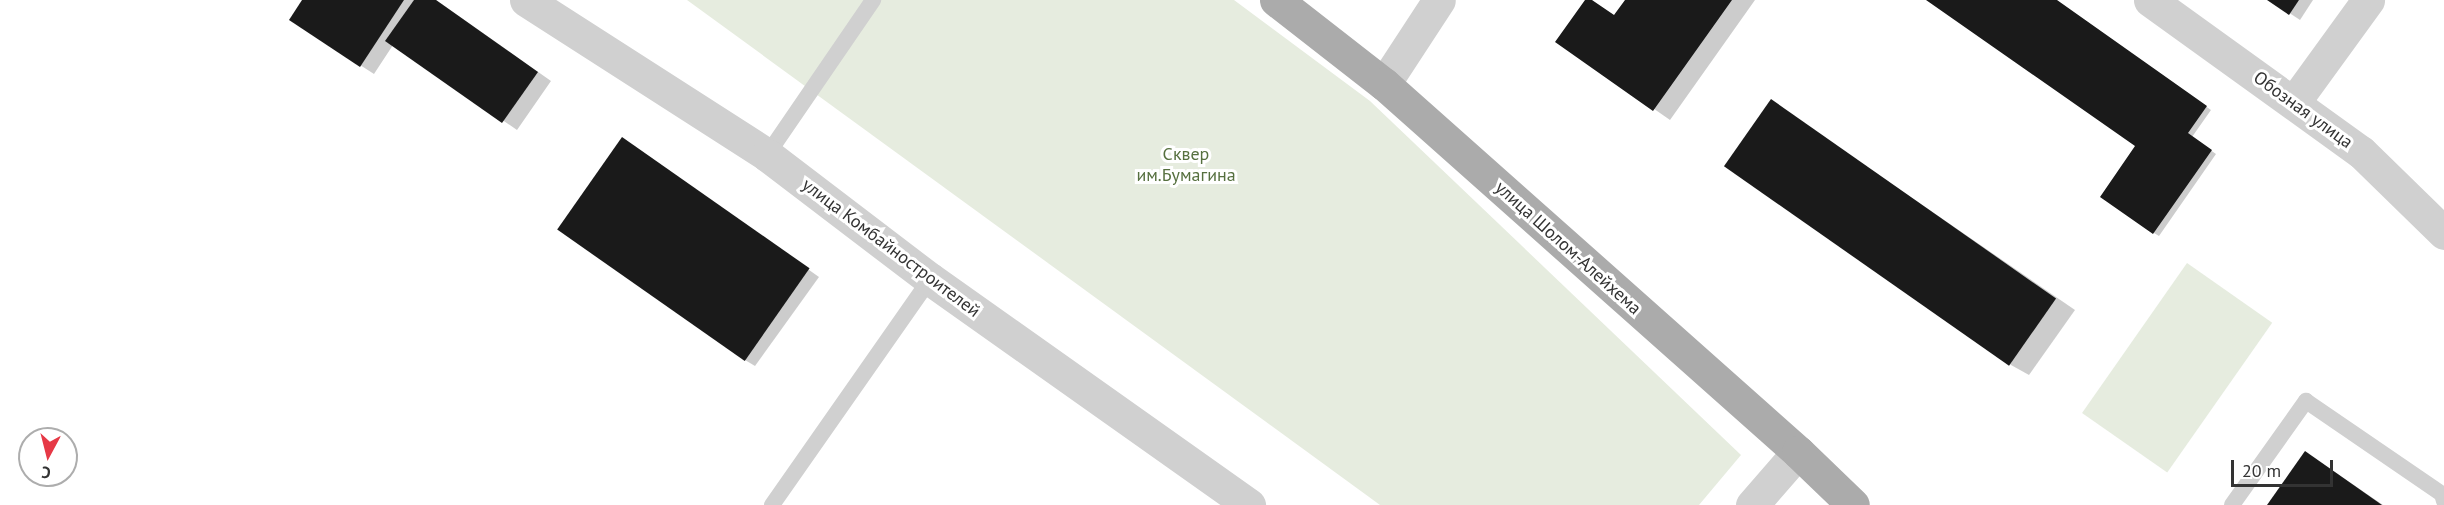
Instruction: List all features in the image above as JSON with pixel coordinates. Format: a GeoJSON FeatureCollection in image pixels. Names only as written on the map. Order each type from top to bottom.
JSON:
{"type":"FeatureCollection","features":[{"type":"Feature","properties":{"kind":"main road","name":"улица Шолом-Алейхема"},"geometry":{"type":"LineString","coordinates":[[1276,0],[1384,84],[1798,452],[1853,505]]}},
{"type":"Feature","properties":{"kind":"street","name":"улица Комбайностроителей"},"geometry":{"type":"LineString","coordinates":[[526,0],[768,154],[930,279],[1249,505]]}},
{"type":"Feature","properties":{"kind":"street"},"geometry":{"type":"LineString","coordinates":[[1384,84],[1439,0]]}},
{"type":"Feature","properties":{"kind":"street","name":"Обозная улица"},"geometry":{"type":"LineString","coordinates":[[2150,0],[2361,152],[2444,233]]}},
{"type":"Feature","properties":{"kind":"street"},"geometry":{"type":"LineString","coordinates":[[2294,102],[2368,0]]}},
{"type":"Feature","properties":{"kind":"street"},"geometry":{"type":"LineString","coordinates":[[1752,505],[1798,452]]}},
{"type":"Feature","properties":{"kind":"lane"},"geometry":{"type":"LineString","coordinates":[[768,154],[873,0]]}},
{"type":"Feature","properties":{"kind":"lane"},"geometry":{"type":"LineString","coordinates":[[772,505],[930,279]]}},
{"type":"Feature","properties":{"kind":"lane"},"geometry":{"type":"LineString","coordinates":[[2232,505],[2306,400],[2442,494],[2444,501]]}},
{"type":"Feature","properties":{"kind":"green space","name":"Сквер им.Бумагина"},"geometry":{"type":"Polygon","coordinates":[[[687,0],[1234,0],[1370,101],[1741,455],[1699,505],[1380,505],[687,0]]]}},
{"type":"Feature","properties":{"kind":"green space"},"geometry":{"type":"Polygon","coordinates":[[[2187,263],[2272,323],[2167,473],[2082,413],[2187,263]]]}},
{"type":"Feature","properties":{"kind":"building"},"geometry":{"type":"Polygon","coordinates":[[[302,0],[404,0],[360,67],[289,20],[302,0]]]}},
{"type":"Feature","properties":{"kind":"building"},"geometry":{"type":"Polygon","coordinates":[[[414,0],[436,0],[538,72],[502,123],[385,41],[414,0]]]}},
{"type":"Feature","properties":{"kind":"building"},"geometry":{"type":"Polygon","coordinates":[[[1585,0],[1592,0],[1614,15],[1625,0],[1732,0],[1653,111],[1555,42],[1585,0]]]}},
{"type":"Feature","properties":{"kind":"building"},"geometry":{"type":"Polygon","coordinates":[[[1926,0],[2057,0],[2207,106],[2188,133],[2212,150],[2153,234],[2100,197],[2135,146],[1926,0]]]}},
{"type":"Feature","properties":{"kind":"building"},"geometry":{"type":"Polygon","coordinates":[[[2267,0],[2299,0],[2289,15],[2267,0]]]}},
{"type":"Feature","properties":{"kind":"building"},"geometry":{"type":"Polygon","coordinates":[[[1771,99],[2056,299],[2009,366],[1724,166],[1771,99]]]}},
{"type":"Feature","properties":{"kind":"building"},"geometry":{"type":"Polygon","coordinates":[[[622,137],[810,268],[745,361],[557,230],[622,137]]]}},
{"type":"Feature","properties":{"kind":"building"},"geometry":{"type":"Polygon","coordinates":[[[2305,451],[2382,505],[2267,505],[2305,451]]]}}]}
